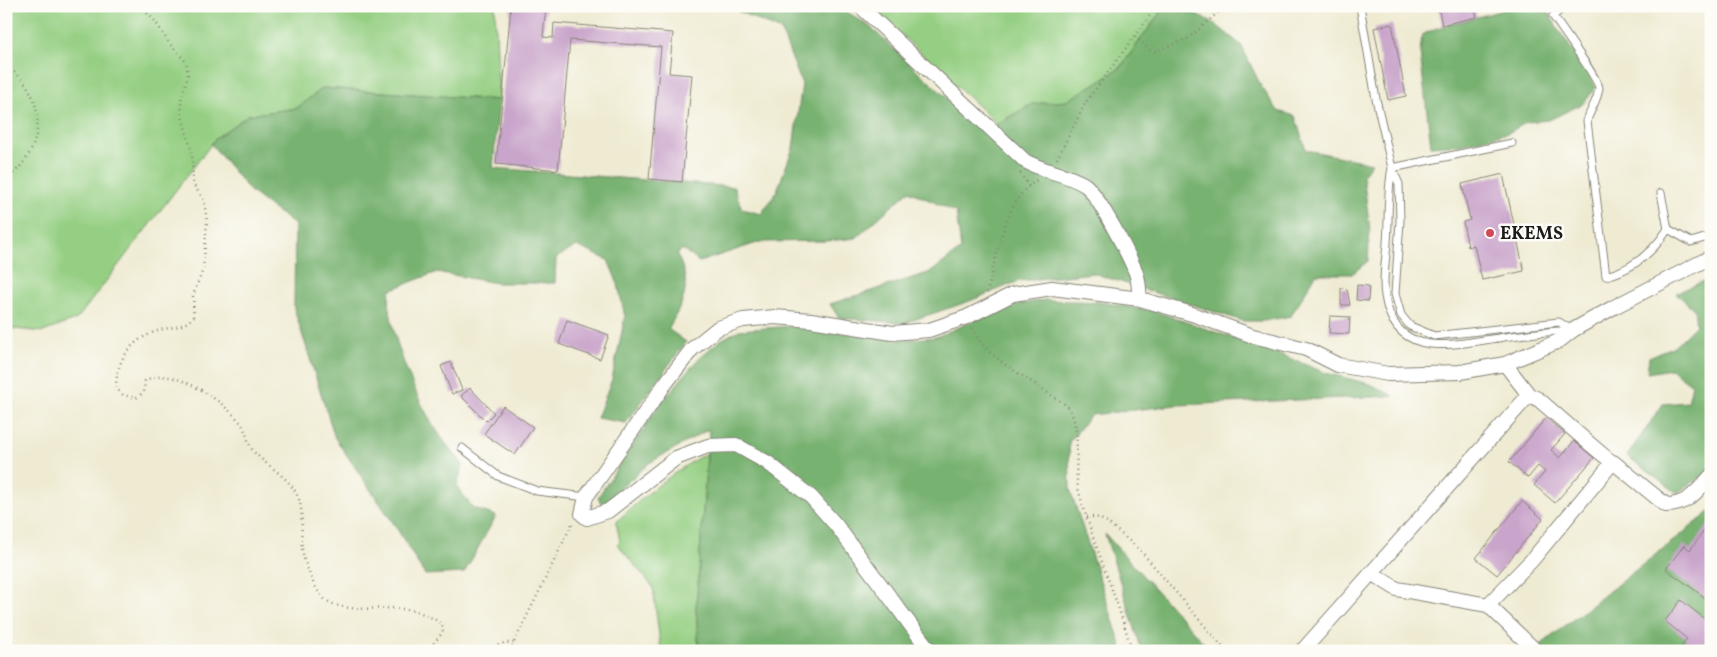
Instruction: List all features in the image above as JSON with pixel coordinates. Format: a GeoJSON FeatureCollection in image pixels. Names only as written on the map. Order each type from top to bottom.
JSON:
{"type":"FeatureCollection","features":[{"type":"Feature","properties":{"kind":"street"},"geometry":{"type":"LineString","coordinates":[[860,6],[1025,161],[1039,169],[1066,175],[1088,187],[1111,224],[1137,275],[1140,299]]}},
{"type":"Feature","properties":{"kind":"street"},"geometry":{"type":"LineString","coordinates":[[930,651],[836,525],[811,497],[768,463],[736,445],[708,446],[676,458],[608,511],[587,518],[582,514],[586,497],[687,356],[718,328],[742,320],[774,317],[811,320],[892,333],[929,330],[968,317],[1013,294],[1052,288],[1098,292],[1140,299],[1192,314],[1253,336],[1306,349],[1338,365],[1347,367],[1397,374],[1460,372],[1506,364],[1559,341],[1573,330],[1711,257]]}},
{"type":"Feature","properties":{"kind":"street"},"geometry":{"type":"LineString","coordinates":[[1506,364],[1529,395],[1538,399],[1592,444],[1607,461],[1613,462],[1666,505],[1677,505],[1690,499],[1711,476]]}},
{"type":"Feature","properties":{"kind":"street"},"geometry":{"type":"LineString","coordinates":[[1304,649],[1529,395]]}},
{"type":"Feature","properties":{"kind":"street"},"geometry":{"type":"LineString","coordinates":[[1488,605],[1532,560],[1613,462]]}},
{"type":"Feature","properties":{"kind":"street"},"geometry":{"type":"LineString","coordinates":[[1371,572],[1397,589],[1488,605],[1536,651]]}},
{"type":"Feature","properties":{"kind":"lane"},"geometry":{"type":"LineString","coordinates":[[1360,6],[1376,99],[1392,168],[1399,184],[1400,221],[1395,294],[1401,315],[1410,326],[1434,336],[1559,322],[1573,330]]}},
{"type":"Feature","properties":{"kind":"lane"},"geometry":{"type":"LineString","coordinates":[[1565,6],[1553,16],[1570,44],[1594,75],[1599,86],[1597,97],[1587,121],[1606,276],[1618,273],[1644,258],[1659,243],[1668,229],[1661,193]]}},
{"type":"Feature","properties":{"kind":"lane"},"geometry":{"type":"LineString","coordinates":[[1392,168],[1512,143]]}},
{"type":"Feature","properties":{"kind":"lane"},"geometry":{"type":"LineString","coordinates":[[1392,168],[1388,186],[1390,211],[1385,296],[1397,327],[1410,338],[1426,345],[1447,345],[1573,330]]}},
{"type":"Feature","properties":{"kind":"lane"},"geometry":{"type":"LineString","coordinates":[[1668,229],[1691,242],[1711,236]]}},
{"type":"Feature","properties":{"kind":"lane"},"geometry":{"type":"LineString","coordinates":[[1385,296],[1395,294]]}},
{"type":"Feature","properties":{"kind":"lane"},"geometry":{"type":"LineString","coordinates":[[462,448],[498,476],[536,491],[586,497]]}},
{"type":"Feature","properties":{"kind":"path"},"geometry":{"type":"LineString","coordinates":[[140,6],[155,21],[169,43],[186,62],[188,75],[181,100],[182,116],[192,153],[193,184],[204,200],[207,230],[203,270],[193,295],[194,316],[186,325],[151,333],[132,346],[116,372],[116,388],[124,395],[136,398],[144,392],[145,382],[153,376],[180,379],[212,399],[239,421],[248,436],[253,451],[280,474],[298,495],[302,549],[306,567],[320,595],[329,603],[346,607],[403,609],[431,616],[442,624],[443,632],[427,651]]}},
{"type":"Feature","properties":{"kind":"path"},"geometry":{"type":"LineString","coordinates":[[988,307],[986,297],[1011,211],[1022,192],[1034,181],[1052,172],[1062,146],[1086,102],[1157,6]]}},
{"type":"Feature","properties":{"kind":"path"},"geometry":{"type":"LineString","coordinates":[[1135,36],[1150,50],[1155,51],[1189,38],[1223,8],[1228,6]]}},
{"type":"Feature","properties":{"kind":"path"},"geometry":{"type":"LineString","coordinates":[[6,66],[14,71],[33,93],[38,124],[34,141],[26,159],[6,179]]}},
{"type":"Feature","properties":{"kind":"path"},"geometry":{"type":"LineString","coordinates":[[968,317],[976,336],[1000,361],[1034,382],[1069,408],[1077,430],[1076,459],[1079,490],[1132,651]]}},
{"type":"Feature","properties":{"kind":"path"},"geometry":{"type":"LineString","coordinates":[[510,651],[516,643],[560,545],[572,523],[582,514]]}},
{"type":"Feature","properties":{"kind":"path"},"geometry":{"type":"LineString","coordinates":[[1087,518],[1096,517],[1107,522],[1140,550],[1226,651]]}},
{"type":"Feature","properties":{"kind":"path"},"geometry":{"type":"LineString","coordinates":[[484,651],[504,643],[516,643]]}},
{"type":"Feature","properties":{"kind":"green space"},"geometry":{"type":"Polygon","coordinates":[[[6,6],[495,6],[499,100],[323,88],[297,108],[248,115],[216,138],[77,319],[43,332],[6,328],[6,6]]]}},
{"type":"Feature","properties":{"kind":"green space"},"geometry":{"type":"Polygon","coordinates":[[[727,6],[838,6],[869,26],[985,133],[1032,104],[1067,101],[1120,68],[1163,9],[1190,12],[1215,24],[1241,45],[1261,86],[1278,111],[1295,116],[1306,150],[1372,163],[1363,175],[1370,230],[1368,261],[1352,274],[1316,274],[1291,316],[1264,321],[1243,321],[1093,273],[1019,281],[967,302],[904,323],[839,318],[830,304],[931,272],[961,249],[956,212],[909,191],[856,238],[827,241],[760,242],[699,262],[682,249],[677,255],[685,276],[684,293],[668,329],[686,342],[626,423],[597,418],[612,379],[625,317],[618,284],[608,260],[577,246],[556,258],[555,283],[496,283],[437,272],[390,290],[389,304],[392,321],[403,360],[419,399],[438,433],[463,465],[457,487],[473,508],[496,516],[464,573],[425,575],[396,527],[335,438],[294,308],[295,225],[250,191],[211,144],[216,138],[248,115],[297,108],[323,88],[499,100],[493,168],[734,187],[742,209],[761,214],[776,193],[793,148],[802,84],[781,31],[727,6]]]}},
{"type":"Feature","properties":{"kind":"green space"},"geometry":{"type":"Polygon","coordinates":[[[871,6],[1165,6],[1120,68],[1067,101],[1032,104],[997,124],[871,6]]]}},
{"type":"Feature","properties":{"kind":"green space"},"geometry":{"type":"Polygon","coordinates":[[[1518,6],[1546,6],[1557,27],[1596,87],[1584,103],[1549,120],[1527,122],[1508,133],[1461,144],[1431,146],[1420,53],[1422,35],[1437,28],[1518,6]]]}},
{"type":"Feature","properties":{"kind":"green space"},"geometry":{"type":"Polygon","coordinates":[[[1711,278],[1711,470],[1677,493],[1627,456],[1663,404],[1688,402],[1692,385],[1671,369],[1647,373],[1649,357],[1675,346],[1696,325],[1694,309],[1676,293],[1711,278]]]}},
{"type":"Feature","properties":{"kind":"green space"},"geometry":{"type":"Polygon","coordinates":[[[1045,300],[1098,302],[1154,311],[1282,355],[1326,373],[1370,384],[1394,396],[1176,405],[1091,415],[1069,442],[1070,489],[1123,651],[699,651],[696,609],[709,429],[649,463],[602,505],[598,497],[660,404],[699,358],[719,341],[739,330],[793,326],[900,340],[936,337],[1008,306],[1045,300]]]}},
{"type":"Feature","properties":{"kind":"green space"},"geometry":{"type":"Polygon","coordinates":[[[707,453],[696,609],[699,651],[661,651],[653,587],[617,544],[620,541],[616,522],[659,484],[707,453]]]}},
{"type":"Feature","properties":{"kind":"green space"},"geometry":{"type":"Polygon","coordinates":[[[1711,511],[1711,651],[1533,651],[1711,511]]]}},
{"type":"Feature","properties":{"kind":"green space"},"geometry":{"type":"Polygon","coordinates":[[[1105,534],[1211,651],[1142,651],[1105,534]]]}},
{"type":"Feature","properties":{"kind":"building"},"geometry":{"type":"Polygon","coordinates":[[[511,6],[546,6],[543,37],[553,38],[554,23],[673,33],[669,73],[692,75],[682,182],[649,179],[661,47],[570,40],[558,170],[496,164],[511,6]]]}},
{"type":"Feature","properties":{"kind":"building"},"geometry":{"type":"Polygon","coordinates":[[[1438,6],[1474,6],[1477,17],[1442,25],[1438,6]]]}},
{"type":"Feature","properties":{"kind":"building"},"geometry":{"type":"Polygon","coordinates":[[[1392,24],[1406,96],[1388,100],[1374,28],[1392,24]]]}},
{"type":"Feature","properties":{"kind":"building","name":"EKEMS"},"geometry":{"type":"Polygon","coordinates":[[[1503,174],[1524,271],[1482,280],[1474,245],[1468,247],[1463,222],[1470,220],[1462,184],[1503,174]]]}},
{"type":"Feature","properties":{"kind":"building"},"geometry":{"type":"Polygon","coordinates":[[[1357,285],[1369,286],[1368,301],[1356,300],[1357,285]]]}},
{"type":"Feature","properties":{"kind":"building"},"geometry":{"type":"Polygon","coordinates":[[[1341,288],[1347,289],[1350,305],[1341,305],[1341,288]]]}},
{"type":"Feature","properties":{"kind":"building"},"geometry":{"type":"Polygon","coordinates":[[[1330,316],[1350,317],[1349,334],[1329,333],[1330,316]]]}},
{"type":"Feature","properties":{"kind":"building"},"geometry":{"type":"Polygon","coordinates":[[[567,320],[609,335],[600,359],[559,344],[567,320]]]}},
{"type":"Feature","properties":{"kind":"building"},"geometry":{"type":"Polygon","coordinates":[[[451,362],[462,390],[452,394],[441,366],[451,362]]]}},
{"type":"Feature","properties":{"kind":"building"},"geometry":{"type":"Polygon","coordinates":[[[470,388],[494,413],[486,421],[461,396],[470,388]]]}},
{"type":"Feature","properties":{"kind":"building"},"geometry":{"type":"Polygon","coordinates":[[[503,406],[533,427],[515,455],[484,434],[503,406]]]}},
{"type":"Feature","properties":{"kind":"building"},"geometry":{"type":"Polygon","coordinates":[[[1546,418],[1565,434],[1551,450],[1560,458],[1574,441],[1594,458],[1555,503],[1534,485],[1545,472],[1538,466],[1528,478],[1509,462],[1546,418]]]}},
{"type":"Feature","properties":{"kind":"building"},"geometry":{"type":"Polygon","coordinates":[[[1522,501],[1543,519],[1497,575],[1476,558],[1522,501]]]}},
{"type":"Feature","properties":{"kind":"building"},"geometry":{"type":"Polygon","coordinates":[[[1711,521],[1711,602],[1666,569],[1684,545],[1690,550],[1711,521]]]}},
{"type":"Feature","properties":{"kind":"building"},"geometry":{"type":"Polygon","coordinates":[[[1681,600],[1711,624],[1711,651],[1678,651],[1687,639],[1665,621],[1681,600]]]}},
{"type":"Feature","properties":{"kind":"place","name":"EKEMS"},"geometry":{"type":"Point","coordinates":[1490,233]}}]}
